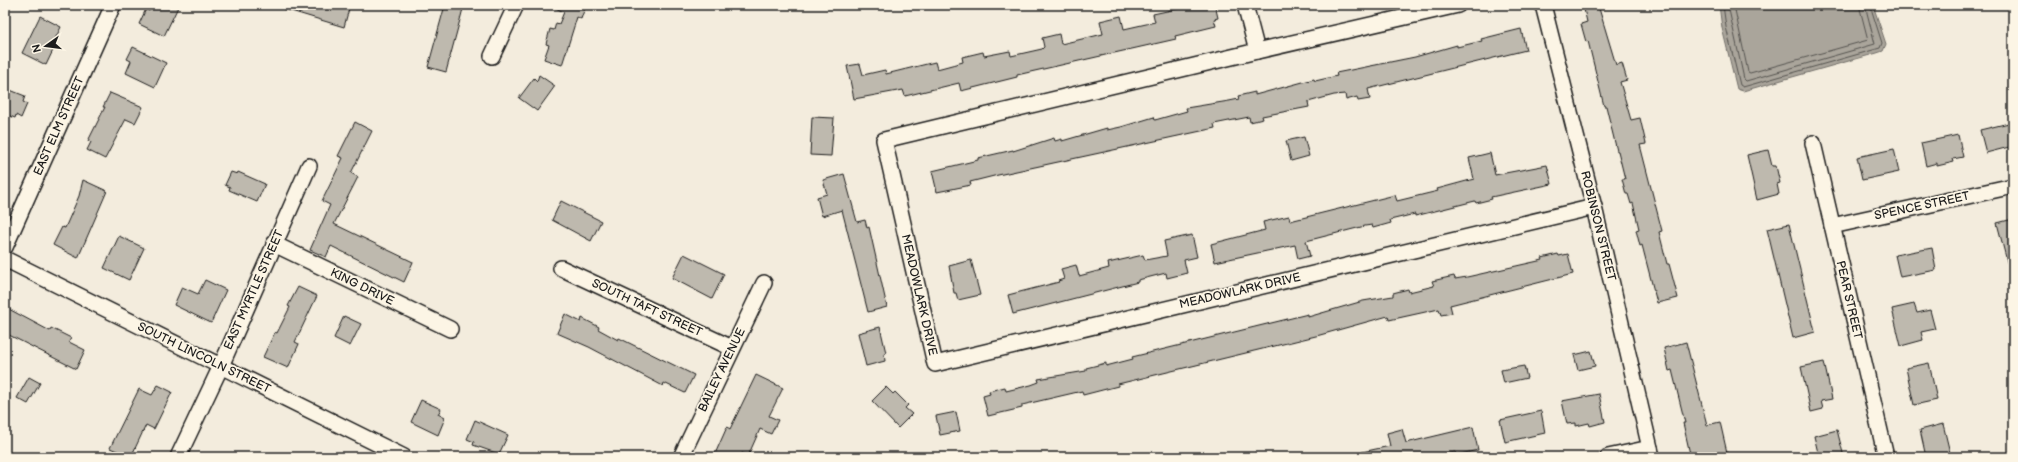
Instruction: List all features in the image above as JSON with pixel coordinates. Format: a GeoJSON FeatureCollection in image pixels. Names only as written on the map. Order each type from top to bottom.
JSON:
{"type":"FeatureCollection","features":[{"type":"Feature","properties":{"kind":"street","name":"EAST ELM STREET"},"geometry":{"type":"LineString","coordinates":[[5,247],[113,5]]}},
{"type":"Feature","properties":{"kind":"street"},"geometry":{"type":"LineString","coordinates":[[492,56],[516,5]]}},
{"type":"Feature","properties":{"kind":"street"},"geometry":{"type":"LineString","coordinates":[[1244,5],[1257,51]]}},
{"type":"Feature","properties":{"kind":"street","name":"MEADOWLARK DRIVE"},"geometry":{"type":"LineString","coordinates":[[1458,5],[1257,51],[884,140],[935,364],[1594,207]]}},
{"type":"Feature","properties":{"kind":"street","name":"ROBINSON STREET"},"geometry":{"type":"LineString","coordinates":[[1543,5],[1594,207],[1651,452]]}},
{"type":"Feature","properties":{"kind":"street","name":"PEAR STREET"},"geometry":{"type":"LineString","coordinates":[[1813,143],[1886,457]]}},
{"type":"Feature","properties":{"kind":"street","name":"EAST MYRTLE STREET"},"geometry":{"type":"LineString","coordinates":[[178,457],[221,366],[309,166]]}},
{"type":"Feature","properties":{"kind":"street","name":"SPENCE STREET"},"geometry":{"type":"LineString","coordinates":[[1832,226],[2013,186]]}},
{"type":"Feature","properties":{"kind":"street","name":"KING DRIVE"},"geometry":{"type":"LineString","coordinates":[[274,244],[450,329]]}},
{"type":"Feature","properties":{"kind":"street","name":"SOUTH LINCOLN STREET"},"geometry":{"type":"LineString","coordinates":[[5,259],[404,457]]}},
{"type":"Feature","properties":{"kind":"street","name":"SOUTH TAFT STREET"},"geometry":{"type":"LineString","coordinates":[[561,268],[732,348]]}},
{"type":"Feature","properties":{"kind":"street","name":"BAILEY AVENUE"},"geometry":{"type":"LineString","coordinates":[[681,457],[764,282]]}},
{"type":"Feature","properties":{"kind":"street"},"geometry":{"type":"LineString","coordinates":[[1608,457],[1651,452]]}},
{"type":"Feature","properties":{"kind":"water"},"geometry":{"type":"Polygon","coordinates":[[[1719,5],[1873,5],[1886,44],[1883,51],[1877,53],[1743,91],[1737,89],[1722,28],[1719,5]]]}},
{"type":"Feature","properties":{"kind":"building"},"geometry":{"type":"Polygon","coordinates":[[[152,5],[179,5],[164,36],[139,24],[146,9],[149,11],[152,5]]]}},
{"type":"Feature","properties":{"kind":"building"},"geometry":{"type":"Polygon","coordinates":[[[281,5],[350,5],[344,27],[281,8],[281,5]]]}},
{"type":"Feature","properties":{"kind":"building"},"geometry":{"type":"Polygon","coordinates":[[[445,5],[464,5],[446,72],[428,67],[445,5]]]}},
{"type":"Feature","properties":{"kind":"building"},"geometry":{"type":"Polygon","coordinates":[[[549,5],[586,5],[581,19],[577,17],[562,65],[544,59],[549,45],[546,44],[550,29],[554,30],[556,23],[559,24],[564,12],[549,5]]]}},
{"type":"Feature","properties":{"kind":"building"},"geometry":{"type":"Polygon","coordinates":[[[1180,5],[1215,5],[1218,18],[1214,19],[1216,26],[1175,36],[1176,39],[1017,75],[1017,77],[961,91],[959,83],[905,96],[903,90],[854,99],[847,66],[860,64],[863,75],[885,70],[886,74],[935,62],[937,69],[963,62],[962,57],[983,52],[984,56],[1010,51],[1011,56],[1042,49],[1044,47],[1042,38],[1059,34],[1061,44],[1103,34],[1100,21],[1121,16],[1124,29],[1155,22],[1153,14],[1181,8],[1180,5]]]}},
{"type":"Feature","properties":{"kind":"building"},"geometry":{"type":"Polygon","coordinates":[[[1583,5],[1598,5],[1616,65],[1622,63],[1627,80],[1620,82],[1631,120],[1640,118],[1646,144],[1640,145],[1662,231],[1659,232],[1678,298],[1657,303],[1642,245],[1640,246],[1636,230],[1639,229],[1633,203],[1631,204],[1628,194],[1626,194],[1622,179],[1625,179],[1618,151],[1606,106],[1604,106],[1588,41],[1586,42],[1581,24],[1587,22],[1583,5]]]}},
{"type":"Feature","properties":{"kind":"building"},"geometry":{"type":"Polygon","coordinates":[[[40,16],[61,27],[53,43],[56,44],[46,65],[22,53],[40,16]]]}},
{"type":"Feature","properties":{"kind":"building"},"geometry":{"type":"Polygon","coordinates":[[[1521,29],[1526,50],[1368,89],[1370,99],[1358,101],[1357,97],[1346,100],[1345,94],[1334,95],[1308,102],[1309,107],[1262,116],[1263,119],[1250,122],[1249,117],[1214,124],[1215,128],[998,175],[970,182],[971,185],[937,192],[932,171],[978,160],[978,158],[1013,151],[1054,138],[1055,141],[1062,139],[1062,141],[1107,128],[1107,130],[1121,127],[1154,117],[1155,120],[1187,111],[1186,108],[1239,99],[1238,96],[1255,92],[1255,95],[1314,79],[1315,81],[1337,76],[1336,73],[1415,57],[1457,45],[1457,47],[1482,41],[1481,39],[1521,29]]]}},
{"type":"Feature","properties":{"kind":"building"},"geometry":{"type":"Polygon","coordinates":[[[133,47],[166,63],[155,87],[126,73],[131,61],[127,59],[133,47]]]}},
{"type":"Feature","properties":{"kind":"building"},"geometry":{"type":"Polygon","coordinates":[[[539,75],[555,86],[537,111],[519,98],[534,78],[537,81],[539,75]]]}},
{"type":"Feature","properties":{"kind":"building"},"geometry":{"type":"Polygon","coordinates":[[[5,88],[25,96],[23,102],[27,104],[21,118],[16,115],[15,118],[5,114],[5,88]]]}},
{"type":"Feature","properties":{"kind":"building"},"geometry":{"type":"Polygon","coordinates":[[[110,93],[143,107],[135,123],[126,119],[105,159],[87,150],[91,142],[88,141],[105,107],[103,107],[110,93]]]}},
{"type":"Feature","properties":{"kind":"building"},"geometry":{"type":"Polygon","coordinates":[[[812,117],[834,118],[831,156],[810,155],[812,117]]]}},
{"type":"Feature","properties":{"kind":"building"},"geometry":{"type":"Polygon","coordinates":[[[355,122],[372,131],[351,173],[358,177],[334,224],[413,262],[404,282],[331,246],[326,257],[310,250],[330,205],[322,201],[343,158],[338,156],[355,122]]]}},
{"type":"Feature","properties":{"kind":"building"},"geometry":{"type":"Polygon","coordinates":[[[2013,122],[2013,146],[1986,153],[1980,130],[2013,122]]]}},
{"type":"Feature","properties":{"kind":"building"},"geometry":{"type":"Polygon","coordinates":[[[1958,135],[1963,157],[1953,159],[1954,162],[1937,166],[1937,163],[1926,166],[1921,143],[1958,135]]]}},
{"type":"Feature","properties":{"kind":"building"},"geometry":{"type":"Polygon","coordinates":[[[1304,137],[1309,156],[1291,161],[1286,141],[1304,137]]]}},
{"type":"Feature","properties":{"kind":"building"},"geometry":{"type":"Polygon","coordinates":[[[1894,149],[1899,172],[1862,180],[1857,157],[1894,149]]]}},
{"type":"Feature","properties":{"kind":"building"},"geometry":{"type":"Polygon","coordinates":[[[1768,150],[1772,166],[1776,166],[1780,183],[1777,184],[1779,194],[1757,200],[1747,155],[1768,150]]]}},
{"type":"Feature","properties":{"kind":"building"},"geometry":{"type":"Polygon","coordinates":[[[1490,153],[1495,175],[1547,165],[1552,184],[1491,197],[1492,199],[1476,203],[1475,201],[1415,216],[1415,214],[1390,220],[1391,223],[1373,228],[1372,225],[1365,226],[1306,241],[1310,256],[1298,259],[1295,245],[1215,262],[1211,244],[1265,230],[1263,222],[1289,216],[1290,221],[1395,195],[1397,201],[1438,191],[1437,189],[1474,179],[1469,158],[1490,153]]]}},
{"type":"Feature","properties":{"kind":"building"},"geometry":{"type":"Polygon","coordinates":[[[231,172],[237,174],[238,172],[265,184],[257,202],[229,190],[230,187],[225,185],[231,172]]]}},
{"type":"Feature","properties":{"kind":"building"},"geometry":{"type":"Polygon","coordinates":[[[844,174],[857,222],[865,220],[867,228],[869,227],[887,307],[868,312],[842,210],[822,216],[817,197],[827,194],[823,180],[844,174]]]}},
{"type":"Feature","properties":{"kind":"building"},"geometry":{"type":"Polygon","coordinates":[[[83,180],[107,191],[78,258],[53,245],[62,227],[65,228],[79,196],[83,180]]]}},
{"type":"Feature","properties":{"kind":"building"},"geometry":{"type":"Polygon","coordinates":[[[561,201],[601,221],[591,241],[552,220],[561,201]]]}},
{"type":"Feature","properties":{"kind":"building"},"geometry":{"type":"Polygon","coordinates":[[[2013,219],[2013,269],[2009,269],[1997,223],[2013,219]]]}},
{"type":"Feature","properties":{"kind":"building"},"geometry":{"type":"Polygon","coordinates":[[[1789,224],[1815,332],[1793,338],[1767,229],[1789,224]]]}},
{"type":"Feature","properties":{"kind":"building"},"geometry":{"type":"Polygon","coordinates":[[[1192,235],[1197,257],[1184,260],[1187,273],[1167,278],[1166,273],[1138,280],[1138,282],[1013,314],[1008,295],[1059,282],[1058,281],[1064,279],[1061,269],[1076,265],[1079,276],[1109,268],[1108,263],[1143,255],[1145,260],[1167,256],[1164,241],[1192,235]]]}},
{"type":"Feature","properties":{"kind":"building"},"geometry":{"type":"Polygon","coordinates":[[[119,236],[144,248],[129,280],[104,268],[119,236]]]}},
{"type":"Feature","properties":{"kind":"building"},"geometry":{"type":"Polygon","coordinates":[[[1932,248],[1936,270],[1900,277],[1895,255],[1932,248]]]}},
{"type":"Feature","properties":{"kind":"building"},"geometry":{"type":"Polygon","coordinates":[[[684,254],[724,274],[712,299],[672,278],[684,254]]]}},
{"type":"Feature","properties":{"kind":"building"},"geometry":{"type":"Polygon","coordinates":[[[1558,254],[1559,256],[1568,254],[1573,274],[1450,305],[1452,313],[1441,315],[1439,309],[1389,320],[1388,316],[1320,335],[1118,384],[1118,386],[1083,395],[1082,391],[1022,405],[1022,408],[988,416],[983,396],[990,394],[989,391],[1005,387],[1006,391],[1031,385],[1039,382],[1038,379],[1086,371],[1086,368],[1106,363],[1106,366],[1133,359],[1132,357],[1308,314],[1308,317],[1363,301],[1393,296],[1393,293],[1408,289],[1409,292],[1434,286],[1432,281],[1454,276],[1455,279],[1467,277],[1543,260],[1542,258],[1558,254]]]}},
{"type":"Feature","properties":{"kind":"building"},"geometry":{"type":"Polygon","coordinates":[[[971,260],[980,295],[958,300],[956,293],[954,293],[949,266],[971,260]]]}},
{"type":"Feature","properties":{"kind":"building"},"geometry":{"type":"Polygon","coordinates":[[[205,280],[226,290],[211,323],[174,305],[182,287],[198,294],[205,280]]]}},
{"type":"Feature","properties":{"kind":"building"},"geometry":{"type":"Polygon","coordinates":[[[298,287],[317,296],[295,342],[299,344],[288,368],[263,357],[275,332],[277,333],[290,307],[288,306],[298,287]]]}},
{"type":"Feature","properties":{"kind":"building"},"geometry":{"type":"Polygon","coordinates":[[[1914,304],[1917,313],[1930,310],[1935,329],[1921,332],[1923,340],[1901,346],[1892,309],[1914,304]]]}},
{"type":"Feature","properties":{"kind":"building"},"geometry":{"type":"Polygon","coordinates":[[[5,307],[50,331],[51,328],[71,338],[69,342],[85,350],[76,369],[5,333],[5,307]]]}},
{"type":"Feature","properties":{"kind":"building"},"geometry":{"type":"Polygon","coordinates":[[[565,314],[581,322],[582,318],[618,340],[619,338],[694,375],[685,393],[664,383],[663,386],[589,347],[557,333],[565,314]]]}},
{"type":"Feature","properties":{"kind":"building"},"geometry":{"type":"Polygon","coordinates":[[[344,316],[361,324],[350,346],[334,338],[344,316]]]}},
{"type":"Feature","properties":{"kind":"building"},"geometry":{"type":"Polygon","coordinates":[[[880,327],[886,353],[884,354],[885,361],[866,366],[858,333],[880,327]]]}},
{"type":"Feature","properties":{"kind":"building"},"geometry":{"type":"Polygon","coordinates":[[[1686,342],[1707,425],[1720,422],[1728,457],[1694,457],[1693,453],[1690,454],[1683,423],[1685,423],[1672,370],[1669,371],[1664,348],[1686,342]]]}},
{"type":"Feature","properties":{"kind":"building"},"geometry":{"type":"Polygon","coordinates":[[[1591,351],[1595,366],[1578,370],[1574,355],[1591,351]]]}},
{"type":"Feature","properties":{"kind":"building"},"geometry":{"type":"Polygon","coordinates":[[[1824,362],[1832,399],[1821,401],[1823,409],[1811,412],[1801,367],[1824,362]]]}},
{"type":"Feature","properties":{"kind":"building"},"geometry":{"type":"Polygon","coordinates":[[[1929,363],[1937,400],[1914,405],[1906,368],[1929,363]]]}},
{"type":"Feature","properties":{"kind":"building"},"geometry":{"type":"Polygon","coordinates":[[[1524,366],[1527,378],[1504,383],[1501,370],[1524,366]]]}},
{"type":"Feature","properties":{"kind":"building"},"geometry":{"type":"Polygon","coordinates":[[[756,375],[783,388],[769,416],[778,420],[771,434],[760,429],[748,456],[742,453],[740,457],[723,457],[715,454],[727,427],[730,429],[756,375]]]}},
{"type":"Feature","properties":{"kind":"building"},"geometry":{"type":"Polygon","coordinates":[[[29,377],[40,383],[28,404],[17,398],[29,377]]]}},
{"type":"Feature","properties":{"kind":"building"},"geometry":{"type":"Polygon","coordinates":[[[158,385],[172,392],[154,429],[146,425],[131,457],[110,448],[139,389],[152,395],[158,385]]]}},
{"type":"Feature","properties":{"kind":"building"},"geometry":{"type":"Polygon","coordinates":[[[886,387],[893,394],[895,392],[908,405],[905,408],[912,414],[898,428],[872,401],[886,387]]]}},
{"type":"Feature","properties":{"kind":"building"},"geometry":{"type":"Polygon","coordinates":[[[1599,394],[1605,422],[1590,426],[1589,423],[1576,426],[1576,423],[1567,424],[1562,401],[1599,394]]]}},
{"type":"Feature","properties":{"kind":"building"},"geometry":{"type":"Polygon","coordinates":[[[421,400],[441,409],[438,414],[445,418],[438,435],[411,422],[421,400]]]}},
{"type":"Feature","properties":{"kind":"building"},"geometry":{"type":"Polygon","coordinates":[[[1541,411],[1545,433],[1505,442],[1500,420],[1541,411]]]}},
{"type":"Feature","properties":{"kind":"building"},"geometry":{"type":"Polygon","coordinates":[[[956,412],[960,431],[940,435],[936,416],[956,412]]]}},
{"type":"Feature","properties":{"kind":"building"},"geometry":{"type":"Polygon","coordinates":[[[475,420],[508,435],[499,454],[473,445],[474,442],[467,439],[475,420]]]}},
{"type":"Feature","properties":{"kind":"building"},"geometry":{"type":"Polygon","coordinates":[[[1943,424],[1951,457],[1926,457],[1920,430],[1943,424]]]}},
{"type":"Feature","properties":{"kind":"building"},"geometry":{"type":"Polygon","coordinates":[[[1473,427],[1478,450],[1456,455],[1455,452],[1432,457],[1363,457],[1362,452],[1390,446],[1387,433],[1402,429],[1406,443],[1473,427]]]}},
{"type":"Feature","properties":{"kind":"building"},"geometry":{"type":"Polygon","coordinates":[[[1837,430],[1844,457],[1819,457],[1814,436],[1837,430]]]}}]}
